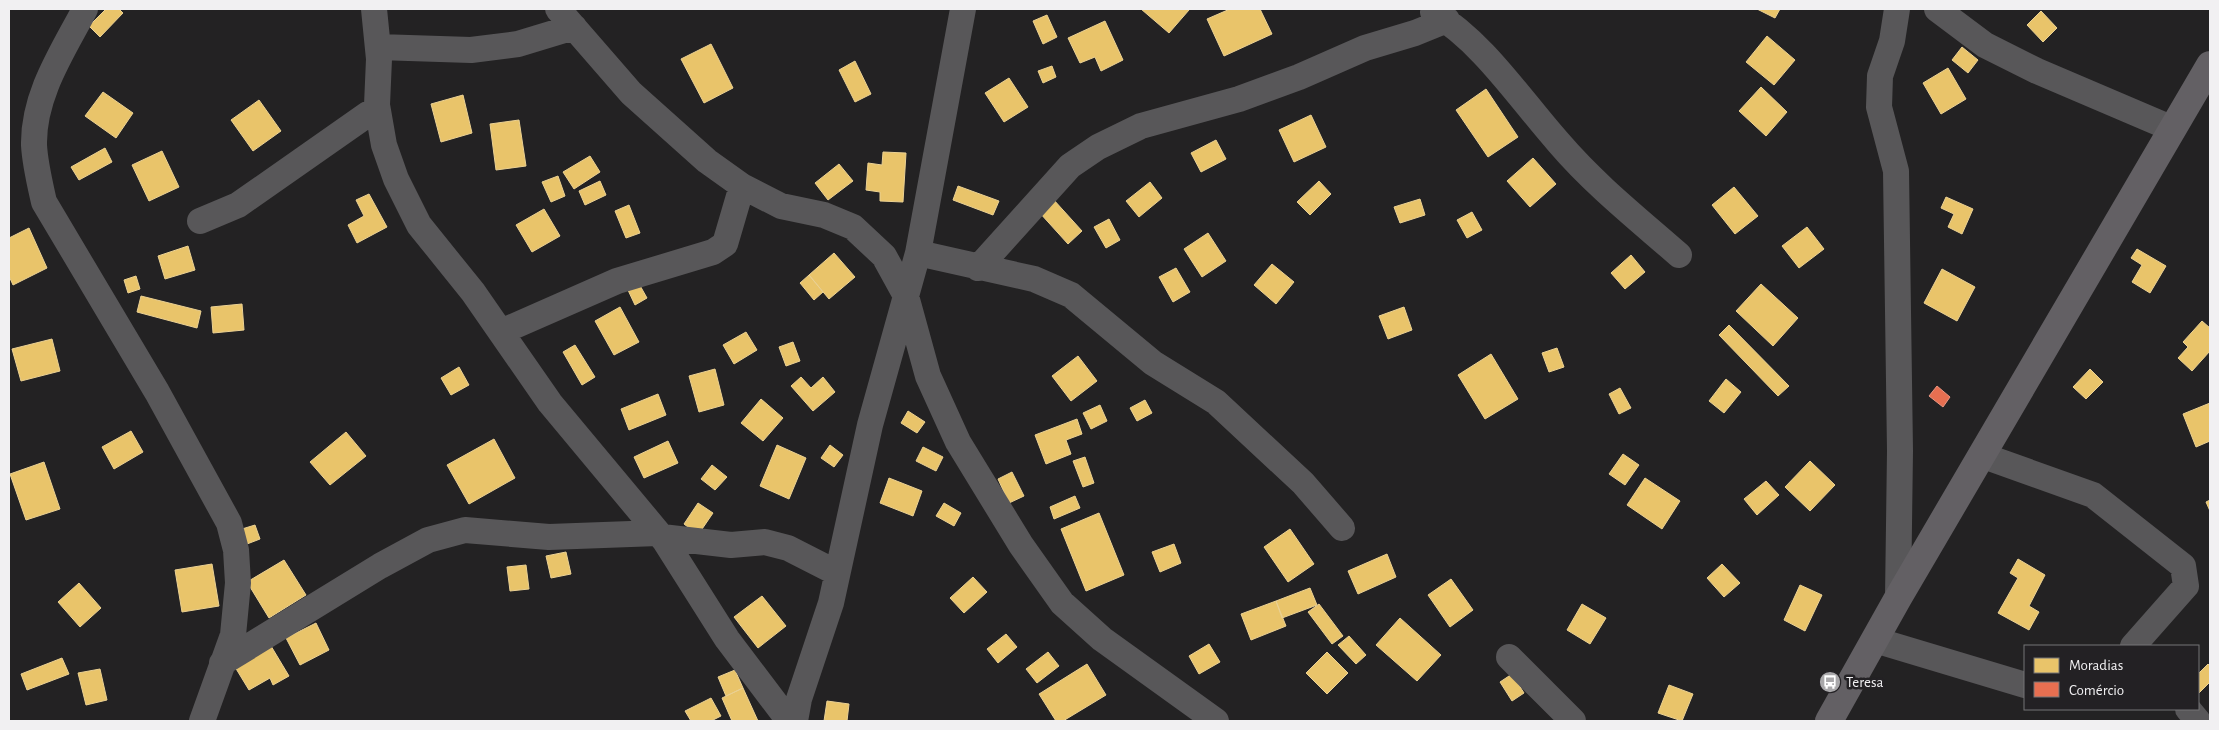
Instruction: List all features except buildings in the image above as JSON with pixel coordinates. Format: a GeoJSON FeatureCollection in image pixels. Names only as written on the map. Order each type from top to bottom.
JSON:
{"type":"FeatureCollection","features":[{"type":"Feature","properties":{"kind":"street"},"geometry":{"type":"LineString","coordinates":[[85,9],[48,79],[37,113],[34,145],[44,202],[156,392],[229,523],[236,550],[238,583],[233,635],[202,721]]}},
{"type":"Feature","properties":{"kind":"street"},"geometry":{"type":"LineString","coordinates":[[374,9],[378,46],[378,112],[384,145],[396,179],[419,225],[473,292],[550,403],[660,535],[727,639],[789,721]]}},
{"type":"Feature","properties":{"kind":"street"},"geometry":{"type":"LineString","coordinates":[[795,721],[799,699],[831,603],[870,425],[918,254],[963,9]]}},
{"type":"Feature","properties":{"kind":"street"},"geometry":{"type":"LineString","coordinates":[[1897,9],[1892,41],[1880,76],[1879,108],[1896,171],[1900,451],[1898,598]]}},
{"type":"Feature","properties":{"kind":"street"},"geometry":{"type":"LineString","coordinates":[[1937,9],[1985,45],[2038,71],[2173,129]]}},
{"type":"Feature","properties":{"kind":"street"},"geometry":{"type":"LineString","coordinates":[[978,268],[1070,166],[1098,146],[1141,126],[1239,99],[1299,77],[1365,48],[1415,33],[1437,14],[1465,34],[1560,145],[1598,183],[1680,254]]}},
{"type":"Feature","properties":{"kind":"street"},"geometry":{"type":"LineString","coordinates":[[378,46],[471,50],[518,44],[566,18],[631,93],[707,161],[742,186],[781,206],[824,214],[853,227],[884,256],[906,296],[928,376],[958,442],[1021,545],[1062,603],[1102,639],[1216,721]]}},
{"type":"Feature","properties":{"kind":"street"},"geometry":{"type":"LineString","coordinates":[[1830,721],[1898,598],[2210,65]]}},
{"type":"Feature","properties":{"kind":"street"},"geometry":{"type":"LineString","coordinates":[[200,221],[238,205],[368,114],[378,112]]}},
{"type":"Feature","properties":{"kind":"street"},"geometry":{"type":"LineString","coordinates":[[501,332],[617,281],[713,252],[724,244],[742,186]]}},
{"type":"Feature","properties":{"kind":"street"},"geometry":{"type":"LineString","coordinates":[[918,254],[1034,280],[1071,294],[1154,363],[1216,402],[1303,483],[1342,528]]}},
{"type":"Feature","properties":{"kind":"street"},"geometry":{"type":"LineString","coordinates":[[1981,455],[2093,496],[2183,566],[2186,586],[2134,645]]}},
{"type":"Feature","properties":{"kind":"street"},"geometry":{"type":"LineString","coordinates":[[222,663],[380,566],[428,540],[466,530],[549,536],[660,535],[730,545],[766,542],[788,548],[837,573]]}},
{"type":"Feature","properties":{"kind":"street"},"geometry":{"type":"LineString","coordinates":[[1874,640],[2024,685]]}},
{"type":"Feature","properties":{"kind":"street"},"geometry":{"type":"LineString","coordinates":[[1509,656],[1573,721]]}},
{"type":"Feature","properties":{"kind":"street"},"geometry":{"type":"LineString","coordinates":[[2189,710],[2198,721]]}},
{"type":"Feature","properties":{"kind":"place","name":"Teresa"},"geometry":{"type":"Point","coordinates":[1830,682]}}]}
